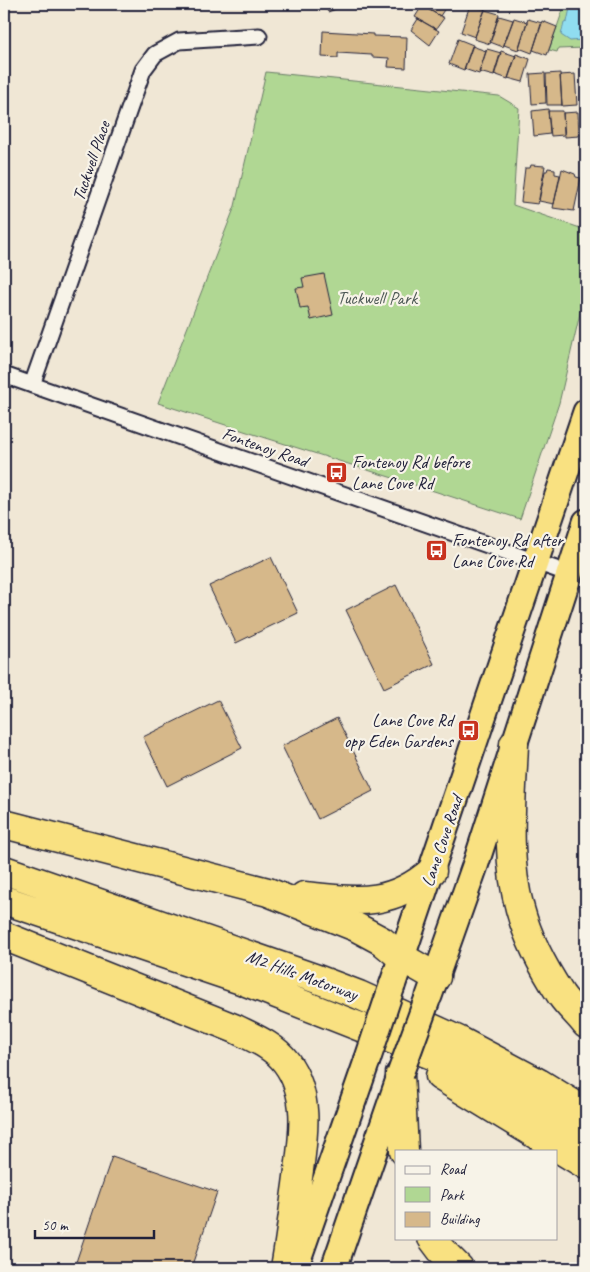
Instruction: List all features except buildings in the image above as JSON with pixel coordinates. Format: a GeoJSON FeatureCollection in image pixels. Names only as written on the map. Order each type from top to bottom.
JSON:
{"type":"FeatureCollection","features":[{"type":"Feature","properties":{"kind":"highway","name":"Lane Cove Road"},"geometry":{"type":"LineString","coordinates":[[295,1268],[401,956],[432,871],[586,412]]}},
{"type":"Feature","properties":{"kind":"highway"},"geometry":{"type":"LineString","coordinates":[[334,1268],[400,1074],[457,917],[586,522]]}},
{"type":"Feature","properties":{"kind":"highway"},"geometry":{"type":"LineString","coordinates":[[514,744],[511,820],[513,869],[520,908],[536,952],[562,996],[586,1024]]}},
{"type":"Feature","properties":{"kind":"highway"},"geometry":{"type":"LineString","coordinates":[[4,824],[268,892],[356,927],[382,941],[401,956],[431,989]]}},
{"type":"Feature","properties":{"kind":"highway","name":"M2 Hills Motorway"},"geometry":{"type":"LineString","coordinates":[[4,870],[308,976],[359,996],[458,1040],[586,1112]]}},
{"type":"Feature","properties":{"kind":"highway"},"geometry":{"type":"LineString","coordinates":[[268,892],[356,901],[377,900],[408,888],[432,871]]}},
{"type":"Feature","properties":{"kind":"highway","name":"M2 Hills Motorway"},"geometry":{"type":"LineString","coordinates":[[4,900],[241,980],[452,1063],[540,1108],[586,1138]]}},
{"type":"Feature","properties":{"kind":"highway"},"geometry":{"type":"LineString","coordinates":[[4,936],[236,1029],[263,1042],[285,1061],[294,1075],[301,1092],[304,1117],[293,1226],[285,1268]]}},
{"type":"Feature","properties":{"kind":"highway"},"geometry":{"type":"LineString","coordinates":[[374,1032],[399,1054],[472,1094],[586,1165]]}},
{"type":"Feature","properties":{"kind":"highway"},"geometry":{"type":"LineString","coordinates":[[400,1074],[404,1150]]}},
{"type":"Feature","properties":{"kind":"highway"},"geometry":{"type":"LineString","coordinates":[[434,1240],[460,1268]]}},
{"type":"Feature","properties":{"kind":"street","name":"Tuckwell Place"},"geometry":{"type":"LineString","coordinates":[[32,386],[143,70],[155,54],[179,41],[259,36]]}},
{"type":"Feature","properties":{"kind":"street","name":"Fontenoy Road"},"geometry":{"type":"LineString","coordinates":[[4,376],[570,574]]}},
{"type":"Feature","properties":{"kind":"green space"},"geometry":{"type":"Polygon","coordinates":[[[565,4],[582,4],[586,33],[586,52],[584,52],[584,48],[558,49],[557,52],[549,50],[565,4]]]}},
{"type":"Feature","properties":{"kind":"green space","name":"Tuckwell Park"},"geometry":{"type":"Polygon","coordinates":[[[266,72],[499,96],[519,108],[513,205],[586,230],[586,288],[559,403],[520,519],[158,403],[235,206],[266,72]]]}},
{"type":"Feature","properties":{"kind":"water"},"geometry":{"type":"Polygon","coordinates":[[[570,8],[582,8],[582,40],[570,41],[561,35],[564,23],[567,22],[570,8]]]}},
{"type":"Feature","properties":{"kind":"place","name":"Fontenoy Rd before Lane Cove Rd"},"geometry":{"type":"Point","coordinates":[336,472]}},
{"type":"Feature","properties":{"kind":"place","name":"Fontenoy Rd after Lane Cove Rd"},"geometry":{"type":"Point","coordinates":[436,550]}},
{"type":"Feature","properties":{"kind":"place","name":"Lane Cove Rd opp Eden Gardens"},"geometry":{"type":"Point","coordinates":[469,730]}}]}
